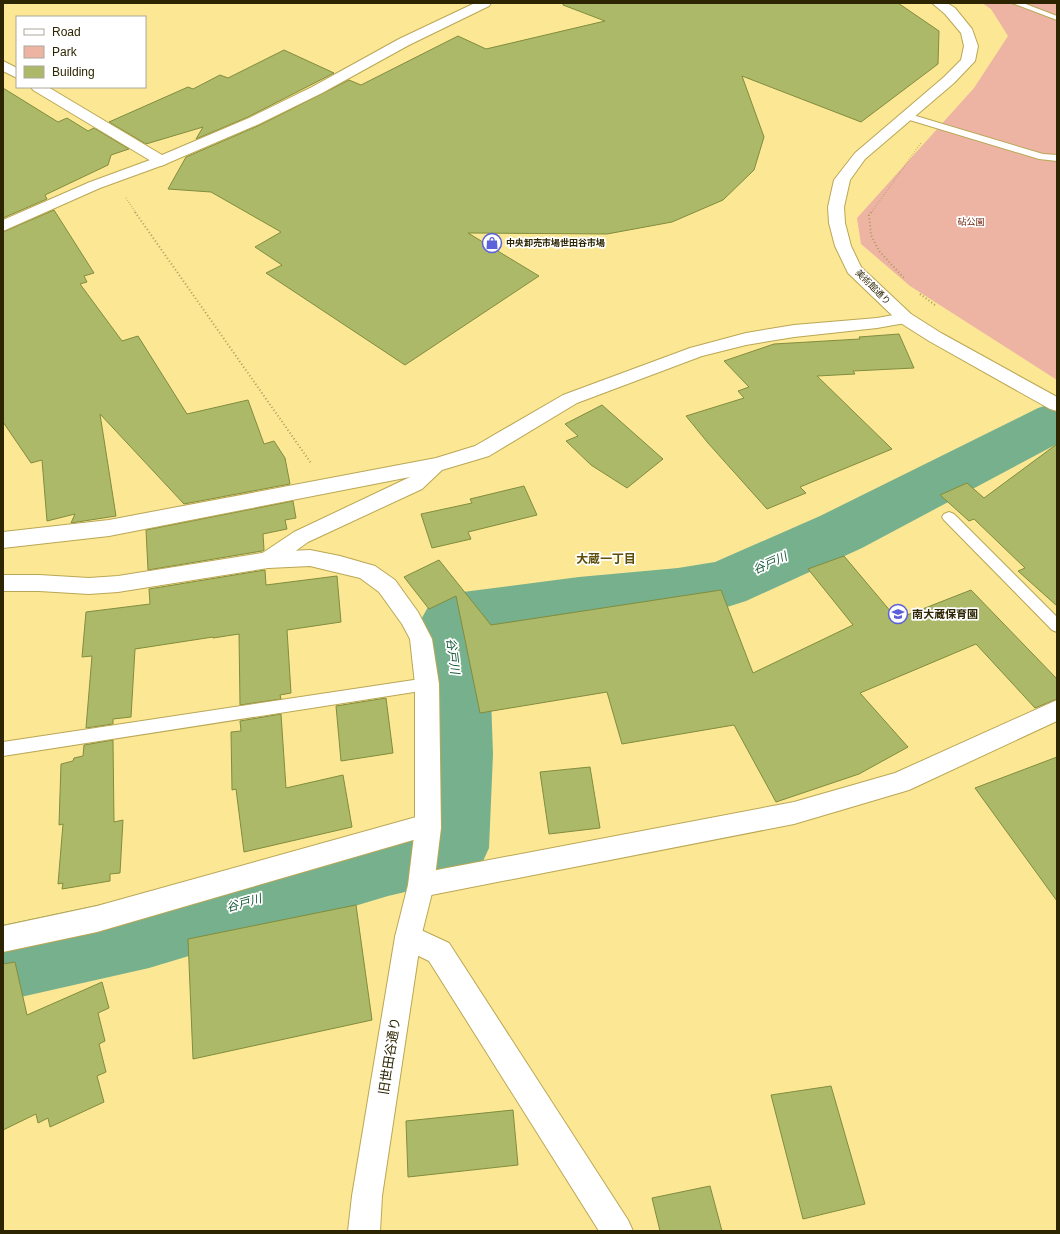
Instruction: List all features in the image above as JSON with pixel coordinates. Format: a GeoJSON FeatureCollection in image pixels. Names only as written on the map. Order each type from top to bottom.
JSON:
{"type":"FeatureCollection","features":[{"type":"Feature","properties":{"kind":"street"},"geometry":{"type":"LineString","coordinates":[[3,226],[111,179],[161,161],[254,121],[317,90],[404,42],[485,3]]}},
{"type":"Feature","properties":{"kind":"street","name":"美術館通り"},"geometry":{"type":"LineString","coordinates":[[938,3],[950,11],[967,32],[971,46],[968,61],[949,80],[860,156],[842,180],[836,207],[837,223],[843,246],[854,269],[905,318],[935,337],[1057,405]]}},
{"type":"Feature","properties":{"kind":"street"},"geometry":{"type":"LineString","coordinates":[[3,66],[16,73]]}},
{"type":"Feature","properties":{"kind":"street"},"geometry":{"type":"LineString","coordinates":[[40,88],[161,161]]}},
{"type":"Feature","properties":{"kind":"street"},"geometry":{"type":"LineString","coordinates":[[3,540],[109,528],[329,487],[437,465],[482,451],[570,399],[696,352],[746,339],[780,333],[877,323],[905,318]]}},
{"type":"Feature","properties":{"kind":"street"},"geometry":{"type":"LineString","coordinates":[[268,560],[301,537],[415,484],[437,465]]}},
{"type":"Feature","properties":{"kind":"street","name":"旧世田谷通り"},"geometry":{"type":"LineString","coordinates":[[3,583],[39,583],[89,586],[118,584],[268,560],[310,558],[340,564],[367,572],[387,586],[410,618],[421,639],[427,684],[427,826],[422,883],[408,936],[367,1196],[364,1231]]}},
{"type":"Feature","properties":{"kind":"street"},"geometry":{"type":"LineString","coordinates":[[422,883],[794,813],[900,782],[1057,710]]}},
{"type":"Feature","properties":{"kind":"street"},"geometry":{"type":"LineString","coordinates":[[3,939],[97,919],[427,826]]}},
{"type":"Feature","properties":{"kind":"street"},"geometry":{"type":"LineString","coordinates":[[408,936],[439,952],[617,1231]]}},
{"type":"Feature","properties":{"kind":"lane"},"geometry":{"type":"LineString","coordinates":[[1016,3],[1056,18]]}},
{"type":"Feature","properties":{"kind":"lane"},"geometry":{"type":"LineString","coordinates":[[906,116],[1042,157],[1057,158]]}},
{"type":"Feature","properties":{"kind":"lane"},"geometry":{"type":"LineString","coordinates":[[949,517],[1057,626]]}},
{"type":"Feature","properties":{"kind":"lane"},"geometry":{"type":"LineString","coordinates":[[3,749],[427,684]]}},
{"type":"Feature","properties":{"kind":"path"},"geometry":{"type":"LineString","coordinates":[[908,283],[879,251],[871,235],[869,215],[934,125]]}},
{"type":"Feature","properties":{"kind":"path"},"geometry":{"type":"LineString","coordinates":[[111,179],[329,487]]}},
{"type":"Feature","properties":{"kind":"path"},"geometry":{"type":"LineString","coordinates":[[918,292],[937,306]]}},
{"type":"Feature","properties":{"kind":"green space","name":"砧公園"},"geometry":{"type":"Polygon","coordinates":[[[982,3],[1057,3],[1057,380],[910,286],[861,244],[857,218],[974,88],[1008,36],[991,9],[982,3]]]}},
{"type":"Feature","properties":{"kind":"building"},"geometry":{"type":"Polygon","coordinates":[[[563,3],[898,3],[939,31],[938,64],[861,122],[742,76],[764,137],[754,170],[723,200],[672,222],[607,234],[468,233],[539,276],[405,365],[266,273],[282,265],[255,247],[281,232],[211,192],[168,189],[186,157],[260,125],[349,80],[361,85],[458,36],[486,49],[605,21],[563,5],[563,3]]]}},
{"type":"Feature","properties":{"kind":"building"},"geometry":{"type":"Polygon","coordinates":[[[284,50],[334,73],[248,117],[196,139],[203,127],[146,144],[109,122],[188,87],[193,89],[220,75],[228,78],[284,50]]]}},
{"type":"Feature","properties":{"kind":"building"},"geometry":{"type":"Polygon","coordinates":[[[3,88],[58,122],[67,118],[88,131],[94,128],[129,149],[111,155],[108,165],[45,195],[47,199],[3,218],[3,88]]]}},
{"type":"Feature","properties":{"kind":"building"},"geometry":{"type":"Polygon","coordinates":[[[54,210],[94,273],[84,276],[87,282],[80,284],[122,341],[138,336],[187,414],[248,400],[264,444],[274,441],[285,458],[290,484],[184,504],[100,414],[116,516],[71,523],[75,514],[47,521],[42,460],[31,463],[3,422],[3,232],[54,210]]]}},
{"type":"Feature","properties":{"kind":"building"},"geometry":{"type":"Polygon","coordinates":[[[899,334],[914,368],[853,371],[855,374],[817,376],[892,449],[800,487],[806,493],[767,509],[686,416],[744,398],[738,391],[749,387],[724,361],[774,344],[860,339],[859,337],[899,334]]]}},
{"type":"Feature","properties":{"kind":"building"},"geometry":{"type":"Polygon","coordinates":[[[602,405],[663,459],[627,488],[591,465],[566,441],[578,436],[565,424],[602,405]]]}},
{"type":"Feature","properties":{"kind":"building"},"geometry":{"type":"Polygon","coordinates":[[[1057,444],[1057,606],[1018,571],[1025,568],[974,519],[969,521],[940,495],[967,483],[984,498],[1057,444]]]}},
{"type":"Feature","properties":{"kind":"building"},"geometry":{"type":"Polygon","coordinates":[[[524,486],[537,515],[468,532],[471,539],[432,548],[421,514],[472,503],[470,499],[524,486]]]}},
{"type":"Feature","properties":{"kind":"building"},"geometry":{"type":"Polygon","coordinates":[[[293,501],[296,518],[285,520],[287,529],[263,534],[264,550],[262,551],[148,570],[146,530],[293,501]]]}},
{"type":"Feature","properties":{"kind":"building"},"geometry":{"type":"Polygon","coordinates":[[[844,556],[897,619],[971,590],[1057,679],[1057,699],[1035,708],[976,644],[860,693],[908,747],[859,774],[776,802],[734,725],[622,744],[607,692],[480,713],[456,596],[429,609],[404,577],[439,560],[491,625],[721,590],[753,673],[853,625],[808,569],[844,556]]]}},
{"type":"Feature","properties":{"kind":"building"},"geometry":{"type":"Polygon","coordinates":[[[265,570],[266,585],[337,576],[341,622],[287,630],[291,693],[280,695],[281,699],[240,705],[239,634],[135,649],[131,717],[113,719],[113,724],[86,728],[92,656],[82,657],[86,612],[150,604],[149,589],[265,570]]]}},
{"type":"Feature","properties":{"kind":"building"},"geometry":{"type":"Polygon","coordinates":[[[386,698],[393,753],[341,761],[336,706],[386,698]]]}},
{"type":"Feature","properties":{"kind":"building"},"geometry":{"type":"Polygon","coordinates":[[[281,714],[286,788],[343,775],[352,827],[244,852],[236,789],[232,790],[231,732],[241,731],[240,721],[281,714]]]}},
{"type":"Feature","properties":{"kind":"building"},"geometry":{"type":"Polygon","coordinates":[[[113,740],[114,822],[123,820],[120,873],[110,874],[110,881],[62,889],[63,883],[58,884],[63,824],[59,825],[61,764],[73,761],[74,758],[83,756],[84,745],[113,740]]]}},
{"type":"Feature","properties":{"kind":"building"},"geometry":{"type":"Polygon","coordinates":[[[1057,757],[1057,901],[975,788],[1057,757]]]}},
{"type":"Feature","properties":{"kind":"building"},"geometry":{"type":"Polygon","coordinates":[[[590,767],[600,828],[549,834],[540,772],[590,767]]]}},
{"type":"Feature","properties":{"kind":"building"},"geometry":{"type":"Polygon","coordinates":[[[356,905],[372,1020],[193,1059],[188,939],[356,905]]]}},
{"type":"Feature","properties":{"kind":"building"},"geometry":{"type":"Polygon","coordinates":[[[15,962],[27,1015],[102,982],[109,1008],[98,1013],[105,1041],[99,1044],[106,1072],[97,1076],[104,1102],[50,1127],[48,1118],[38,1123],[36,1114],[3,1130],[3,964],[15,962]]]}},
{"type":"Feature","properties":{"kind":"building"},"geometry":{"type":"Polygon","coordinates":[[[831,1086],[865,1204],[803,1219],[771,1095],[831,1086]]]}},
{"type":"Feature","properties":{"kind":"building"},"geometry":{"type":"Polygon","coordinates":[[[513,1110],[518,1165],[408,1177],[406,1121],[513,1110]]]}},
{"type":"Feature","properties":{"kind":"building"},"geometry":{"type":"Polygon","coordinates":[[[710,1186],[722,1231],[660,1231],[652,1198],[710,1186]]]}},
{"type":"Feature","properties":{"kind":"waterway","name":"谷戸川"},"geometry":{"type":"LineString","coordinates":[[3,963],[149,931],[388,862],[452,848],[459,717],[450,625],[463,617],[579,601],[678,592],[724,584],[841,532],[1057,421]]}},
{"type":"Feature","properties":{"kind":"place","name":"中央卸売市場世田谷市場"},"geometry":{"type":"Point","coordinates":[492,243]}},
{"type":"Feature","properties":{"kind":"place","name":"南大蔵保育園"},"geometry":{"type":"Point","coordinates":[898,614]}},
{"type":"Feature","properties":{"kind":"district","name":"大蔵一丁目"},"geometry":{"type":"Point","coordinates":[606,559]}}]}
